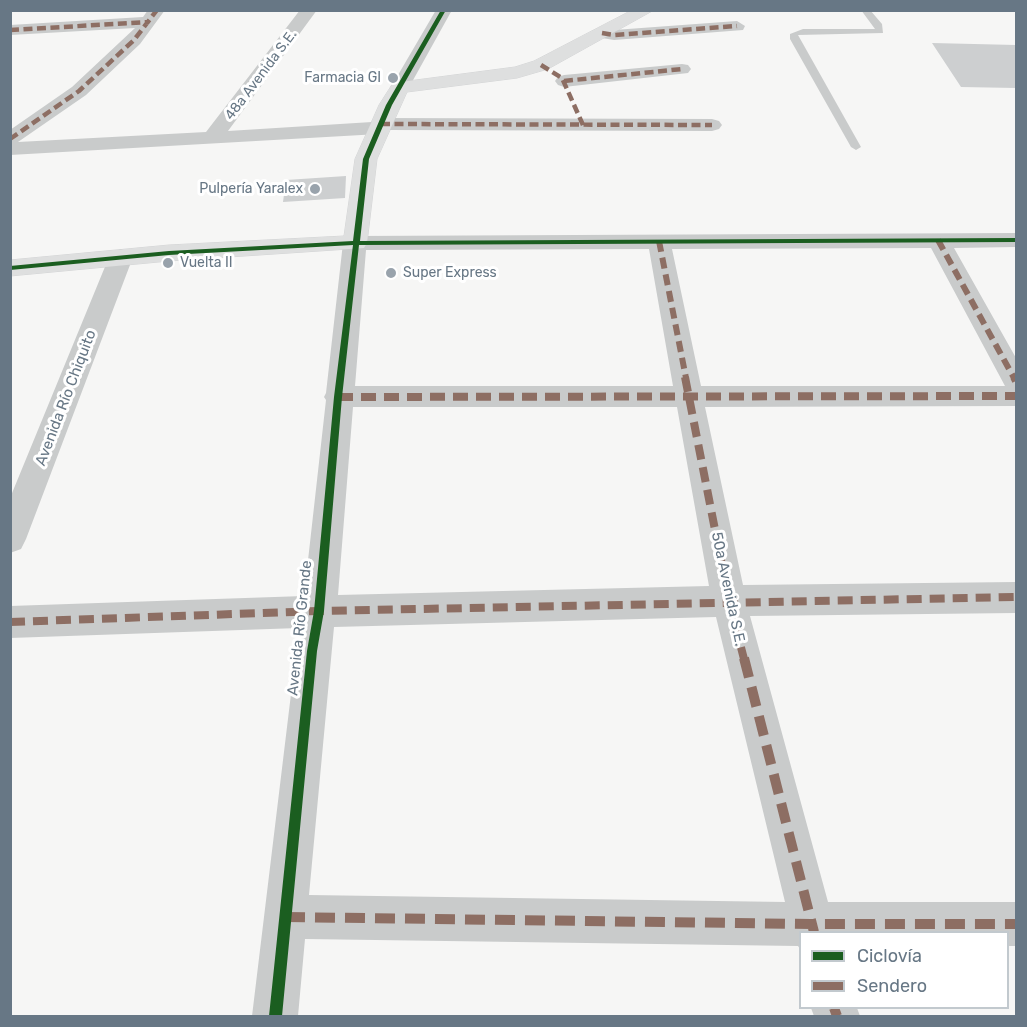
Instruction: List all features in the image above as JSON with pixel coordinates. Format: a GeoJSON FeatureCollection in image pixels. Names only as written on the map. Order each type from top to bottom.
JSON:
{"type":"FeatureCollection","features":[{"type":"Feature","properties":{"kind":"street","name":"48a Avenida S.E."},"geometry":{"type":"LineString","coordinates":[[212,138],[309,10]]}},
{"type":"Feature","properties":{"kind":"street"},"geometry":{"type":"LineString","coordinates":[[355,243],[366,159],[400,87],[444,10]]}},
{"type":"Feature","properties":{"kind":"street"},"geometry":{"type":"LineString","coordinates":[[400,87],[517,72],[541,65],[646,10]]}},
{"type":"Feature","properties":{"kind":"street"},"geometry":{"type":"LineString","coordinates":[[10,30],[153,16]]}},
{"type":"Feature","properties":{"kind":"street"},"geometry":{"type":"LineString","coordinates":[[10,139],[79,91],[134,40],[153,16]]}},
{"type":"Feature","properties":{"kind":"street"},"geometry":{"type":"LineString","coordinates":[[602,33],[614,35],[737,26]]}},
{"type":"Feature","properties":{"kind":"street"},"geometry":{"type":"LineString","coordinates":[[541,65],[564,81],[582,125]]}},
{"type":"Feature","properties":{"kind":"street"},"geometry":{"type":"LineString","coordinates":[[564,81],[682,69]]}},
{"type":"Feature","properties":{"kind":"street"},"geometry":{"type":"LineString","coordinates":[[10,149],[380,126],[712,125]]}},
{"type":"Feature","properties":{"kind":"street"},"geometry":{"type":"LineString","coordinates":[[938,240],[1017,381]]}},
{"type":"Feature","properties":{"kind":"street"},"geometry":{"type":"LineString","coordinates":[[10,268],[121,258],[355,243],[1017,240]]}},
{"type":"Feature","properties":{"kind":"street","name":"50a Avenida S.E."},"geometry":{"type":"LineString","coordinates":[[659,241],[729,601],[813,928]]}},
{"type":"Feature","properties":{"kind":"street","name":"Avenida Río Grande"},"geometry":{"type":"LineString","coordinates":[[275,1017],[312,651],[319,611],[338,397],[355,243]]}},
{"type":"Feature","properties":{"kind":"street","name":"Avenida Río Chiquito"},"geometry":{"type":"LineString","coordinates":[[10,539],[121,258]]}},
{"type":"Feature","properties":{"kind":"street"},"geometry":{"type":"LineString","coordinates":[[338,397],[1017,396]]}},
{"type":"Feature","properties":{"kind":"street"},"geometry":{"type":"LineString","coordinates":[[10,622],[319,611],[1017,597]]}},
{"type":"Feature","properties":{"kind":"street"},"geometry":{"type":"LineString","coordinates":[[285,917],[813,928],[1017,924]]}},
{"type":"Feature","properties":{"kind":"lane"},"geometry":{"type":"LineString","coordinates":[[856,147],[794,39],[794,34],[803,31],[880,31],[879,24],[866,10]]}},
{"type":"Feature","properties":{"kind":"building"},"geometry":{"type":"Polygon","coordinates":[[[932,43],[1016,45],[1016,88],[961,87],[932,43]]]}},
{"type":"Feature","properties":{"kind":"building","name":"Pulpería Yaralex"},"geometry":{"type":"Polygon","coordinates":[[[346,176],[345,198],[283,202],[286,180],[346,176]]]}},
{"type":"Feature","properties":{"kind":"marked path"},"geometry":{"type":"LineString","coordinates":[[10,139],[79,91],[134,40],[157,10]]}},
{"type":"Feature","properties":{"kind":"marked path"},"geometry":{"type":"LineString","coordinates":[[10,30],[149,22]]}},
{"type":"Feature","properties":{"kind":"marked path"},"geometry":{"type":"LineString","coordinates":[[602,33],[614,35],[737,26]]}},
{"type":"Feature","properties":{"kind":"marked path"},"geometry":{"type":"LineString","coordinates":[[541,65],[562,78],[583,125]]}},
{"type":"Feature","properties":{"kind":"marked path"},"geometry":{"type":"LineString","coordinates":[[564,81],[682,69]]}},
{"type":"Feature","properties":{"kind":"marked path"},"geometry":{"type":"LineString","coordinates":[[381,124],[712,125]]}},
{"type":"Feature","properties":{"kind":"marked path"},"geometry":{"type":"LineString","coordinates":[[938,240],[1016,381]]}},
{"type":"Feature","properties":{"kind":"marked path"},"geometry":{"type":"LineString","coordinates":[[659,241],[729,601],[814,931]]}},
{"type":"Feature","properties":{"kind":"marked path"},"geometry":{"type":"LineString","coordinates":[[338,397],[1016,396]]}},
{"type":"Feature","properties":{"kind":"marked path"},"geometry":{"type":"LineString","coordinates":[[10,622],[319,611],[1016,597]]}},
{"type":"Feature","properties":{"kind":"marked path"},"geometry":{"type":"LineString","coordinates":[[285,917],[811,924],[1016,924]]}},
{"type":"Feature","properties":{"kind":"marked path"},"geometry":{"type":"LineString","coordinates":[[834,1009],[837,1016]]}},
{"type":"Feature","properties":{"kind":"cycle path"},"geometry":{"type":"LineString","coordinates":[[275,1016],[312,651],[319,611],[338,397],[366,159],[389,105],[444,10]]}},
{"type":"Feature","properties":{"kind":"cycle path"},"geometry":{"type":"LineString","coordinates":[[10,268],[169,253],[355,243],[1016,240]]}},
{"type":"Feature","properties":{"kind":"place","name":"Farmacia GI"},"geometry":{"type":"Point","coordinates":[393,78]}},
{"type":"Feature","properties":{"kind":"place","name":"Pulpería Yaralex"},"geometry":{"type":"Point","coordinates":[315,189]}},
{"type":"Feature","properties":{"kind":"place","name":"Vuelta II"},"geometry":{"type":"Point","coordinates":[168,263]}},
{"type":"Feature","properties":{"kind":"place","name":"Super Express"},"geometry":{"type":"Point","coordinates":[391,273]}}]}
